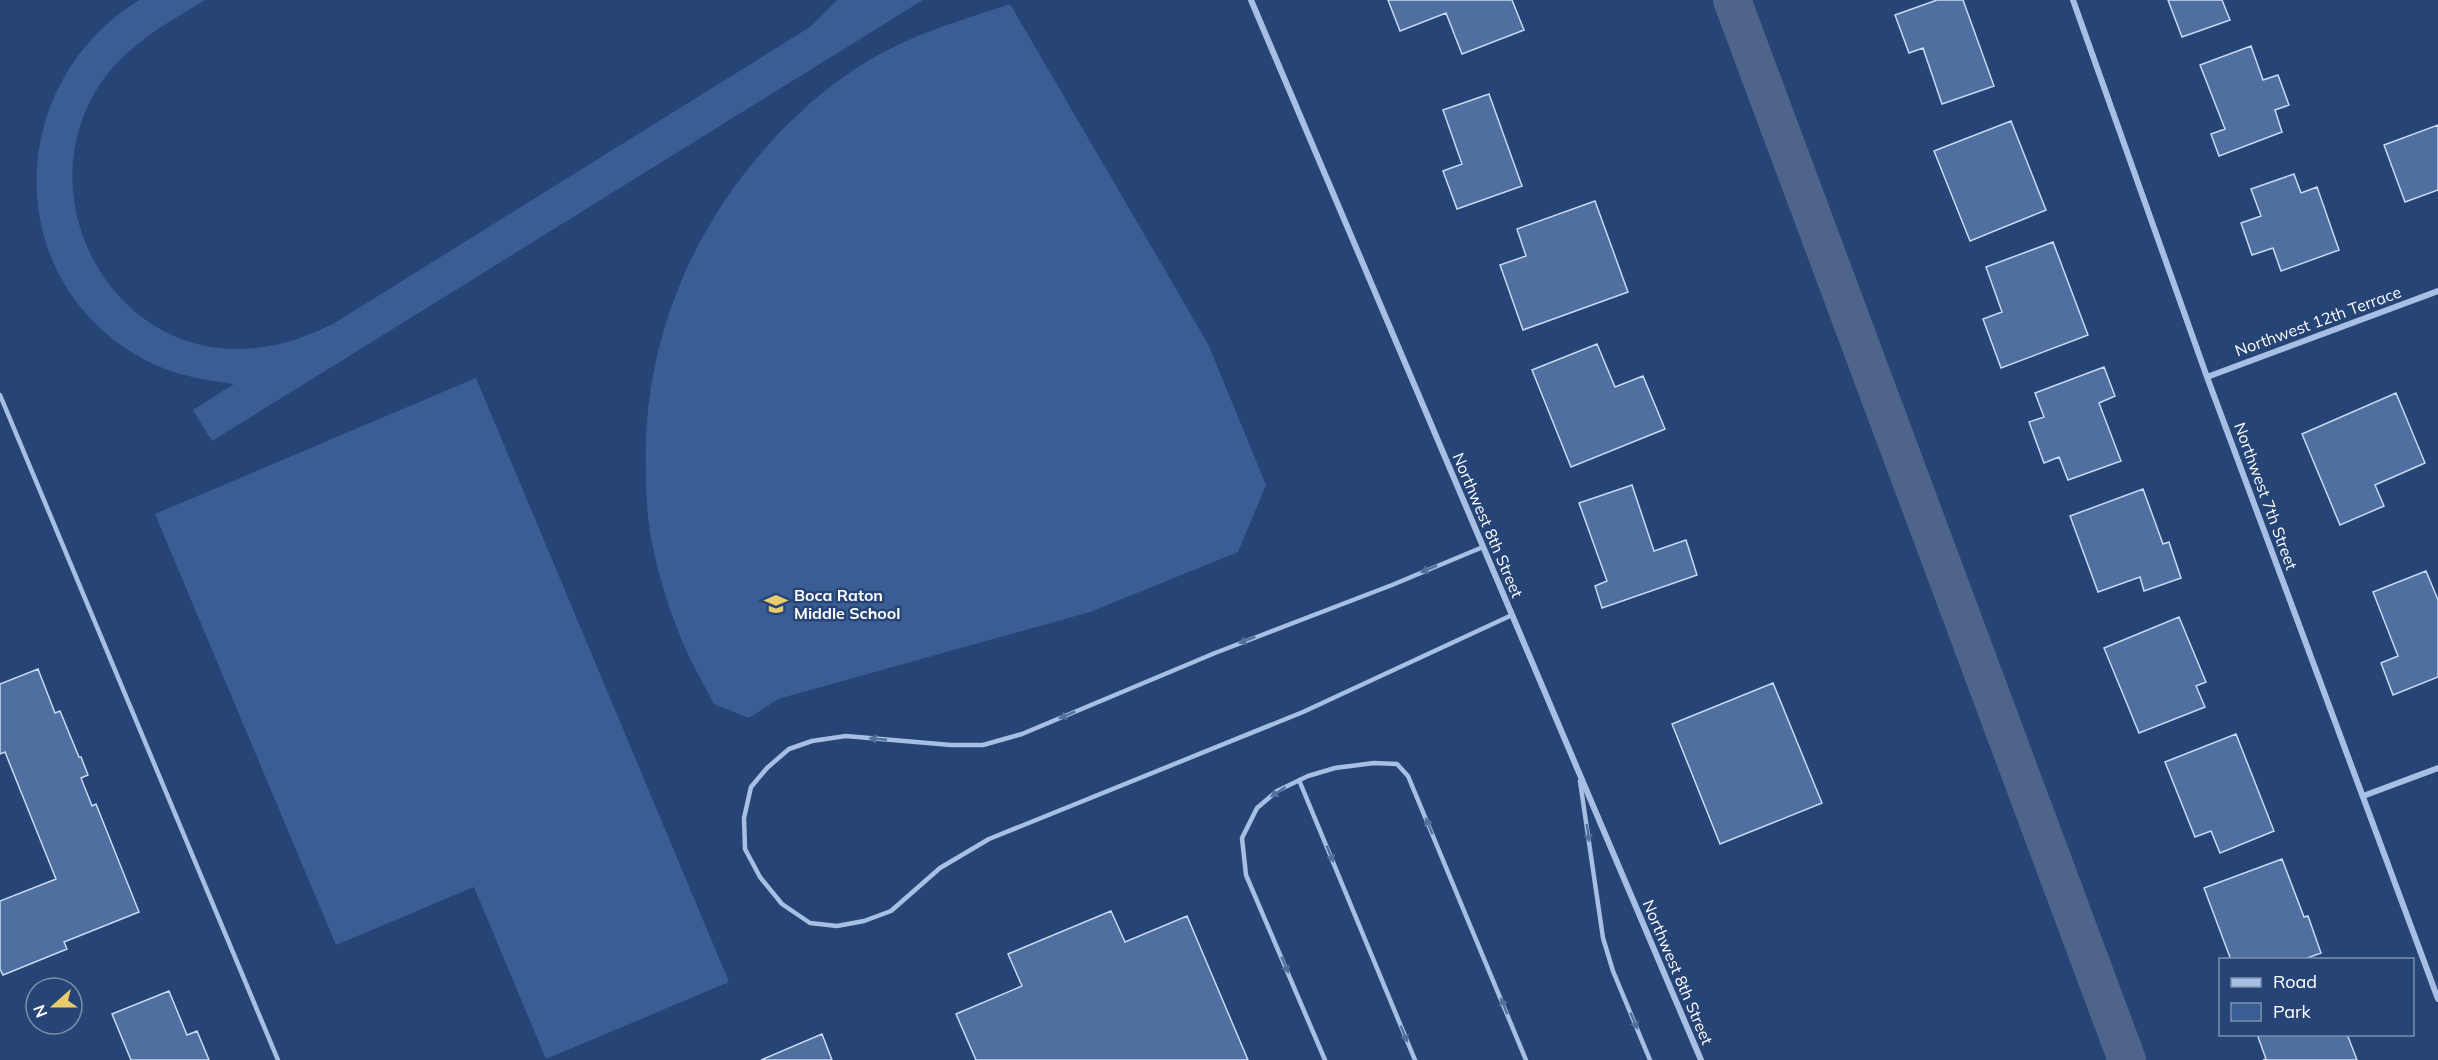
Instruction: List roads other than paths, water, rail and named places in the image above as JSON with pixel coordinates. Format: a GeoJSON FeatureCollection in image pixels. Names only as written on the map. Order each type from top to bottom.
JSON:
{"type":"FeatureCollection","features":[{"type":"Feature","properties":{"kind":"street","name":"Northwest 8th Street"},"geometry":{"type":"LineString","coordinates":[[1251,0],[1701,1060]]}},
{"type":"Feature","properties":{"kind":"street","name":"Northwest 7th Street"},"geometry":{"type":"LineString","coordinates":[[2073,0],[2207,377],[2438,999]]}},
{"type":"Feature","properties":{"kind":"street","name":"Northwest 12th Terrace"},"geometry":{"type":"LineString","coordinates":[[2207,377],[2438,291]]}},
{"type":"Feature","properties":{"kind":"street"},"geometry":{"type":"LineString","coordinates":[[2362,796],[2438,768]]}},
{"type":"Feature","properties":{"kind":"lane"},"geometry":{"type":"LineString","coordinates":[[0,395],[278,1060]]}},
{"type":"Feature","properties":{"kind":"lane"},"geometry":{"type":"LineString","coordinates":[[1483,547],[1392,585],[1215,653],[1022,734],[983,745],[951,745],[846,736],[812,741],[789,749],[751,786],[744,818],[744,849],[760,877],[782,904],[810,923],[837,926],[864,921],[891,911],[940,868],[989,838],[1304,712],[1512,615]]}},
{"type":"Feature","properties":{"kind":"lane"},"geometry":{"type":"LineString","coordinates":[[1325,1060],[1246,875],[1242,838],[1257,808],[1277,791],[1299,780],[1335,768],[1374,763],[1397,764],[1408,776],[1526,1060]]}},
{"type":"Feature","properties":{"kind":"lane"},"geometry":{"type":"LineString","coordinates":[[1580,775],[1603,938],[1613,971],[1650,1060]]}},
{"type":"Feature","properties":{"kind":"lane"},"geometry":{"type":"LineString","coordinates":[[1299,780],[1415,1060]]}},
{"type":"Feature","properties":{"kind":"waterway"},"geometry":{"type":"LineString","coordinates":[[1732,0],[2127,1060]]}},
{"type":"Feature","properties":{"kind":"place","name":"Boca Raton Middle School"},"geometry":{"type":"Point","coordinates":[776,604]}}]}
